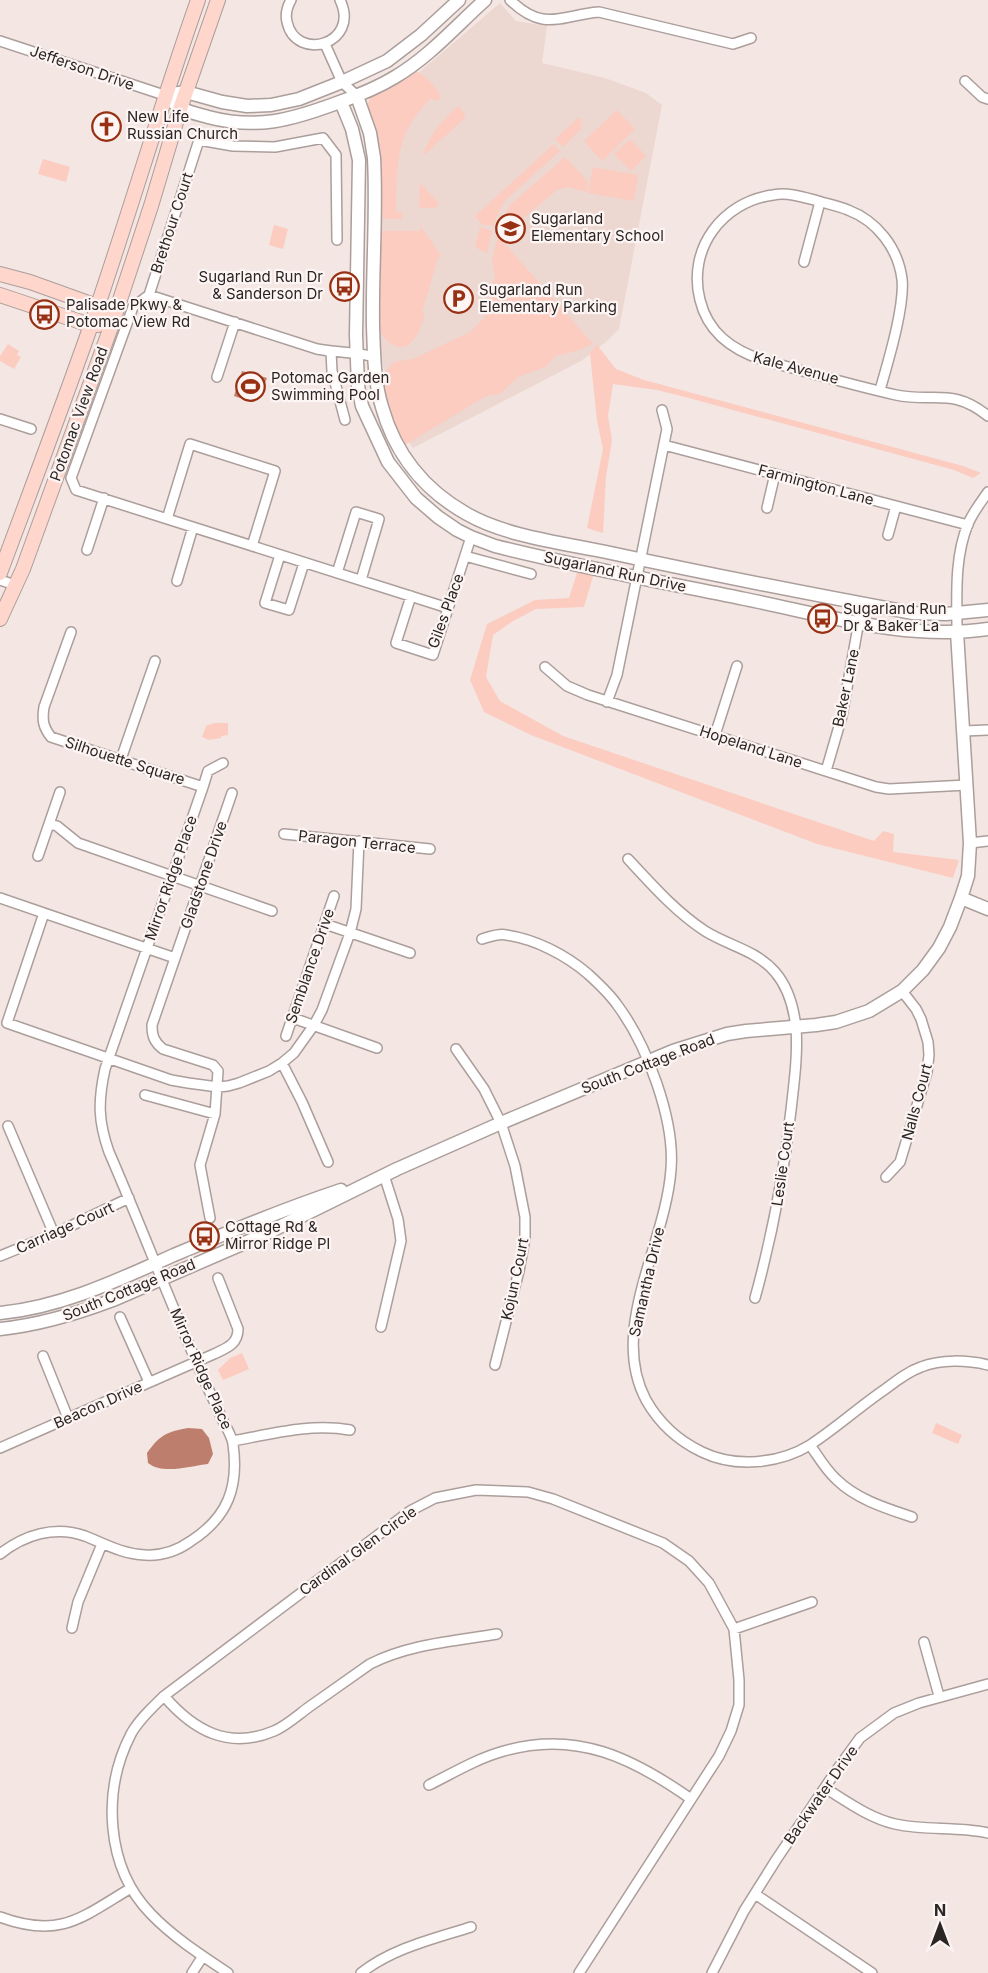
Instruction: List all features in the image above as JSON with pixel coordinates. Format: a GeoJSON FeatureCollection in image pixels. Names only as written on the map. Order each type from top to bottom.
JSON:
{"type":"FeatureCollection","features":[{"type":"Feature","properties":{"kind":"main road","name":"Potomac View Road"},"geometry":{"type":"LineString","coordinates":[[0,573],[97,306],[164,95],[198,0]]}},
{"type":"Feature","properties":{"kind":"main road","name":"Potomac View Road"},"geometry":{"type":"LineString","coordinates":[[0,619],[15,585],[112,324],[180,109],[218,0]]}},
{"type":"Feature","properties":{"kind":"main road"},"geometry":{"type":"LineString","coordinates":[[0,274],[30,282],[97,306],[112,324]]}},
{"type":"Feature","properties":{"kind":"main road"},"geometry":{"type":"LineString","coordinates":[[0,295],[90,326],[112,324]]}},
{"type":"Feature","properties":{"kind":"street"},"geometry":{"type":"LineString","coordinates":[[291,0],[287,7],[286,17],[293,34],[308,44],[325,44],[336,38],[343,26],[344,14],[340,0]]}},
{"type":"Feature","properties":{"kind":"street"},"geometry":{"type":"LineString","coordinates":[[164,95],[186,92],[222,102],[258,106],[299,99],[373,68],[394,56],[459,0]]}},
{"type":"Feature","properties":{"kind":"street"},"geometry":{"type":"LineString","coordinates":[[164,95],[180,109],[220,120],[262,124],[299,117],[357,96],[395,77],[409,68],[485,0]]}},
{"type":"Feature","properties":{"kind":"street"},"geometry":{"type":"LineString","coordinates":[[510,0],[522,11],[543,20],[566,19],[586,13],[600,12],[733,44],[752,39]]}},
{"type":"Feature","properties":{"kind":"street","name":"Jefferson Drive"},"geometry":{"type":"LineString","coordinates":[[0,41],[164,95]]}},
{"type":"Feature","properties":{"kind":"street"},"geometry":{"type":"LineString","coordinates":[[325,44],[342,82],[357,96]]}},
{"type":"Feature","properties":{"kind":"street"},"geometry":{"type":"LineString","coordinates":[[965,81],[982,97],[988,99]]}},
{"type":"Feature","properties":{"kind":"street"},"geometry":{"type":"LineString","coordinates":[[341,102],[342,82]]}},
{"type":"Feature","properties":{"kind":"street","name":"Sugarland Run Drive"},"geometry":{"type":"LineString","coordinates":[[357,96],[374,158],[374,357],[381,404],[394,440],[417,474],[440,496],[470,516],[500,528],[640,560],[913,613],[988,610]]}},
{"type":"Feature","properties":{"kind":"street","name":"Sugarland Run Drive"},"geometry":{"type":"LineString","coordinates":[[341,102],[352,129],[359,160],[357,352],[358,386],[362,406],[388,462],[417,498],[438,517],[471,537],[517,552],[858,624],[921,632],[988,629]]}},
{"type":"Feature","properties":{"kind":"street","name":"Brethour Court"},"geometry":{"type":"LineString","coordinates":[[337,240],[336,155],[323,138],[275,147],[233,146],[200,140],[148,295],[133,307],[71,478],[76,490],[448,608]]}},
{"type":"Feature","properties":{"kind":"street","name":"Kale Avenue"},"geometry":{"type":"LineString","coordinates":[[880,390],[901,298],[902,279],[897,260],[887,240],[866,220],[847,210],[798,195],[775,194],[750,201],[729,212],[705,242],[698,261],[697,281],[707,320],[719,335],[736,349],[748,355],[880,390],[910,397],[956,398],[988,416]]}},
{"type":"Feature","properties":{"kind":"street"},"geometry":{"type":"LineString","coordinates":[[804,262],[820,202]]}},
{"type":"Feature","properties":{"kind":"street"},"geometry":{"type":"LineString","coordinates":[[148,295],[317,349],[331,352],[357,352],[374,357]]}},
{"type":"Feature","properties":{"kind":"street"},"geometry":{"type":"LineString","coordinates":[[217,377],[235,322]]}},
{"type":"Feature","properties":{"kind":"street"},"geometry":{"type":"LineString","coordinates":[[331,352],[332,371],[345,420]]}},
{"type":"Feature","properties":{"kind":"street"},"geometry":{"type":"LineString","coordinates":[[608,702],[617,675],[667,429],[662,410]]}},
{"type":"Feature","properties":{"kind":"street"},"geometry":{"type":"LineString","coordinates":[[0,419],[31,429]]}},
{"type":"Feature","properties":{"kind":"street"},"geometry":{"type":"LineString","coordinates":[[167,519],[190,444],[275,471],[252,546]]}},
{"type":"Feature","properties":{"kind":"street","name":"Farmington Lane"},"geometry":{"type":"LineString","coordinates":[[664,444],[968,525]]}},
{"type":"Feature","properties":{"kind":"street"},"geometry":{"type":"LineString","coordinates":[[767,508],[775,474]]}},
{"type":"Feature","properties":{"kind":"street"},"geometry":{"type":"LineString","coordinates":[[957,632],[957,570],[968,525],[988,492]]}},
{"type":"Feature","properties":{"kind":"street"},"geometry":{"type":"LineString","coordinates":[[87,550],[104,498]]}},
{"type":"Feature","properties":{"kind":"street"},"geometry":{"type":"LineString","coordinates":[[888,535],[896,506]]}},
{"type":"Feature","properties":{"kind":"street"},"geometry":{"type":"LineString","coordinates":[[337,573],[356,512],[380,519],[361,580]]}},
{"type":"Feature","properties":{"kind":"street"},"geometry":{"type":"LineString","coordinates":[[177,581],[193,527]]}},
{"type":"Feature","properties":{"kind":"street","name":"Giles Place"},"geometry":{"type":"LineString","coordinates":[[411,596],[396,643],[433,655],[471,537]]}},
{"type":"Feature","properties":{"kind":"street"},"geometry":{"type":"LineString","coordinates":[[280,555],[265,603],[289,610],[304,563]]}},
{"type":"Feature","properties":{"kind":"street","name":"Giles Place"},"geometry":{"type":"LineString","coordinates":[[465,556],[531,574]]}},
{"type":"Feature","properties":{"kind":"street"},"geometry":{"type":"LineString","coordinates":[[0,580],[15,585]]}},
{"type":"Feature","properties":{"kind":"street","name":"Baker Lane"},"geometry":{"type":"LineString","coordinates":[[826,771],[842,716],[862,604]]}},
{"type":"Feature","properties":{"kind":"street","name":"South Cottage Road"},"geometry":{"type":"LineString","coordinates":[[0,1329],[68,1316],[102,1304],[263,1236],[384,1175],[647,1061],[693,1044],[746,1030],[836,1022],[869,1011],[902,991],[923,970],[939,948],[950,927],[968,876],[970,843],[957,632]]}},
{"type":"Feature","properties":{"kind":"street","name":"Silhouette Square"},"geometry":{"type":"LineString","coordinates":[[71,633],[44,707],[42,719],[44,729],[51,736],[202,787]]}},
{"type":"Feature","properties":{"kind":"street"},"geometry":{"type":"LineString","coordinates":[[121,759],[155,661]]}},
{"type":"Feature","properties":{"kind":"street"},"geometry":{"type":"LineString","coordinates":[[715,735],[737,666]]}},
{"type":"Feature","properties":{"kind":"street","name":"Hopeland Lane"},"geometry":{"type":"LineString","coordinates":[[545,667],[567,686],[608,702],[876,787],[889,789],[967,785]]}},
{"type":"Feature","properties":{"kind":"street"},"geometry":{"type":"LineString","coordinates":[[964,731],[988,730]]}},
{"type":"Feature","properties":{"kind":"street","name":"Mirror Ridge Place"},"geometry":{"type":"LineString","coordinates":[[0,1554],[14,1543],[36,1534],[49,1532],[77,1534],[127,1553],[157,1555],[184,1546],[205,1532],[220,1516],[232,1489],[235,1473],[232,1441],[196,1362],[106,1143],[101,1122],[100,1093],[109,1058],[202,787],[208,771],[223,762]]}},
{"type":"Feature","properties":{"kind":"street"},"geometry":{"type":"LineString","coordinates":[[38,856],[60,792]]}},
{"type":"Feature","properties":{"kind":"street","name":"Gladstone Drive"},"geometry":{"type":"LineString","coordinates":[[218,1087],[218,1071],[213,1065],[163,1049],[156,1044],[152,1035],[152,1025],[232,793]]}},
{"type":"Feature","properties":{"kind":"street"},"geometry":{"type":"LineString","coordinates":[[49,824],[57,826],[78,843],[272,911]]}},
{"type":"Feature","properties":{"kind":"street","name":"Paragon Terrace"},"geometry":{"type":"LineString","coordinates":[[284,834],[430,849]]}},
{"type":"Feature","properties":{"kind":"street"},"geometry":{"type":"LineString","coordinates":[[44,914],[7,1023],[171,1080],[218,1087],[239,1083],[255,1078],[282,1063],[294,1053],[314,1025],[325,1002],[350,933],[356,909],[359,841]]}},
{"type":"Feature","properties":{"kind":"street"},"geometry":{"type":"LineString","coordinates":[[970,843],[988,841]]}},
{"type":"Feature","properties":{"kind":"street","name":"Leslie Court"},"geometry":{"type":"LineString","coordinates":[[628,859],[662,896],[705,931],[745,949],[770,966],[787,993],[795,1027],[795,1074],[783,1176],[770,1244],[755,1298]]}},
{"type":"Feature","properties":{"kind":"street","name":"Semblance Drive"},"geometry":{"type":"LineString","coordinates":[[286,1036],[334,896]]}},
{"type":"Feature","properties":{"kind":"street"},"geometry":{"type":"LineString","coordinates":[[0,898],[175,958]]}},
{"type":"Feature","properties":{"kind":"street"},"geometry":{"type":"LineString","coordinates":[[961,898],[988,909]]}},
{"type":"Feature","properties":{"kind":"street"},"geometry":{"type":"LineString","coordinates":[[325,924],[410,953]]}},
{"type":"Feature","properties":{"kind":"street","name":"Samantha Drive"},"geometry":{"type":"LineString","coordinates":[[482,939],[504,934],[558,953],[582,969],[602,986],[618,1005],[632,1027],[657,1085],[670,1131],[672,1155],[668,1192],[633,1329],[633,1359],[642,1392],[652,1410],[673,1433],[700,1451],[715,1457],[759,1461],[788,1455],[810,1445],[907,1373],[948,1362],[988,1365]]}},
{"type":"Feature","properties":{"kind":"street","name":"Nalls Court"},"geometry":{"type":"LineString","coordinates":[[886,1177],[900,1162],[927,1071],[929,1054],[921,1019],[902,991]]}},
{"type":"Feature","properties":{"kind":"street"},"geometry":{"type":"LineString","coordinates":[[293,1018],[377,1047]]}},
{"type":"Feature","properties":{"kind":"street","name":"Kojun Court"},"geometry":{"type":"LineString","coordinates":[[456,1049],[484,1089],[501,1123],[522,1194],[525,1217],[525,1238],[519,1271],[495,1365]]}},
{"type":"Feature","properties":{"kind":"street"},"geometry":{"type":"LineString","coordinates":[[282,1063],[328,1162]]}},
{"type":"Feature","properties":{"kind":"street"},"geometry":{"type":"LineString","coordinates":[[210,1218],[200,1165],[215,1114],[218,1087]]}},
{"type":"Feature","properties":{"kind":"street"},"geometry":{"type":"LineString","coordinates":[[145,1095],[215,1114]]}},
{"type":"Feature","properties":{"kind":"street"},"geometry":{"type":"LineString","coordinates":[[8,1126],[54,1234]]}},
{"type":"Feature","properties":{"kind":"street"},"geometry":{"type":"LineString","coordinates":[[381,1327],[401,1241],[398,1220],[384,1175]]}},
{"type":"Feature","properties":{"kind":"street","name":"South Cottage Road"},"geometry":{"type":"LineString","coordinates":[[0,1313],[33,1308],[75,1296],[292,1206],[384,1175]]}},
{"type":"Feature","properties":{"kind":"street","name":"Carriage Court"},"geometry":{"type":"LineString","coordinates":[[0,1256],[54,1234],[129,1198]]}},
{"type":"Feature","properties":{"kind":"street","name":"Beacon Drive"},"geometry":{"type":"LineString","coordinates":[[0,1448],[229,1347],[235,1342],[238,1329],[218,1278]]}},
{"type":"Feature","properties":{"kind":"street"},"geometry":{"type":"LineString","coordinates":[[120,1317],[149,1383]]}},
{"type":"Feature","properties":{"kind":"street"},"geometry":{"type":"LineString","coordinates":[[44,1356],[68,1418]]}},
{"type":"Feature","properties":{"kind":"street"},"geometry":{"type":"LineString","coordinates":[[232,1441],[321,1427],[350,1430]]}},
{"type":"Feature","properties":{"kind":"street"},"geometry":{"type":"LineString","coordinates":[[810,1445],[825,1466],[846,1488],[868,1501],[912,1517]]}},
{"type":"Feature","properties":{"kind":"street","name":"Cardinal Glen Circle"},"geometry":{"type":"LineString","coordinates":[[228,1973],[150,1914],[131,1888],[119,1857],[112,1818],[113,1790],[118,1764],[132,1732],[164,1696],[410,1511],[435,1498],[476,1490],[528,1492],[554,1499],[663,1543],[689,1562],[709,1583],[734,1629],[739,1705],[719,1756],[579,1973]]}},
{"type":"Feature","properties":{"kind":"street"},"geometry":{"type":"LineString","coordinates":[[72,1628],[78,1602],[102,1544]]}},
{"type":"Feature","properties":{"kind":"street"},"geometry":{"type":"LineString","coordinates":[[734,1629],[812,1602]]}},
{"type":"Feature","properties":{"kind":"street"},"geometry":{"type":"LineString","coordinates":[[164,1696],[177,1711],[200,1728],[224,1738],[248,1739],[276,1731],[370,1664],[382,1658],[414,1648],[497,1634]]}},
{"type":"Feature","properties":{"kind":"street"},"geometry":{"type":"LineString","coordinates":[[924,1642],[939,1696]]}},
{"type":"Feature","properties":{"kind":"street","name":"Backwater Drive"},"geometry":{"type":"LineString","coordinates":[[712,1973],[744,1911],[852,1747],[894,1713],[939,1696],[988,1684]]}},
{"type":"Feature","properties":{"kind":"street"},"geometry":{"type":"LineString","coordinates":[[429,1785],[502,1751],[534,1744],[564,1744],[597,1748],[621,1757],[649,1770],[691,1799]]}},
{"type":"Feature","properties":{"kind":"street"},"geometry":{"type":"LineString","coordinates":[[825,1788],[857,1808],[894,1824],[988,1833]]}},
{"type":"Feature","properties":{"kind":"street"},"geometry":{"type":"LineString","coordinates":[[0,1917],[14,1923],[55,1927],[75,1921],[131,1888]]}},
{"type":"Feature","properties":{"kind":"street"},"geometry":{"type":"LineString","coordinates":[[755,1894],[872,1973]]}},
{"type":"Feature","properties":{"kind":"street"},"geometry":{"type":"LineString","coordinates":[[361,1973],[398,1950],[471,1927]]}},
{"type":"Feature","properties":{"kind":"street"},"geometry":{"type":"LineString","coordinates":[[192,1973],[203,1956]]}},
{"type":"Feature","properties":{"kind":"shaded area","name":"Sugarland Elementary School"},"geometry":{"type":"Polygon","coordinates":[[[500,3],[516,21],[547,26],[542,63],[605,78],[646,93],[662,105],[619,329],[581,361],[413,448],[402,432],[394,413],[381,357],[383,192],[416,75],[500,3]]]}},
{"type":"Feature","properties":{"kind":"shaded area"},"geometry":{"type":"Polygon","coordinates":[[[416,71],[431,83],[441,97],[438,101],[431,98],[410,124],[400,150],[398,164],[396,212],[401,212],[403,216],[401,219],[384,219],[379,213],[367,105],[371,96],[395,85],[416,71]]]}},
{"type":"Feature","properties":{"kind":"shaded area"},"geometry":{"type":"Polygon","coordinates":[[[458,106],[465,114],[465,118],[423,156],[437,129],[458,106]]]}},
{"type":"Feature","properties":{"kind":"shaded area"},"geometry":{"type":"Polygon","coordinates":[[[617,110],[635,129],[602,161],[584,141],[617,110]]]}},
{"type":"Feature","properties":{"kind":"shaded area"},"geometry":{"type":"Polygon","coordinates":[[[578,118],[581,119],[581,129],[563,147],[555,139],[578,118]]]}},
{"type":"Feature","properties":{"kind":"shaded area"},"geometry":{"type":"Polygon","coordinates":[[[630,139],[646,156],[631,171],[614,154],[630,139]]]}},
{"type":"Feature","properties":{"kind":"shaded area"},"geometry":{"type":"Polygon","coordinates":[[[554,144],[560,151],[508,198],[502,205],[493,226],[481,224],[475,216],[554,144]]]}},
{"type":"Feature","properties":{"kind":"shaded area"},"geometry":{"type":"Polygon","coordinates":[[[565,157],[586,179],[587,192],[567,187],[557,190],[510,229],[508,239],[499,230],[510,205],[565,157]]]}},
{"type":"Feature","properties":{"kind":"shaded area"},"geometry":{"type":"Polygon","coordinates":[[[43,159],[70,167],[66,182],[38,174],[43,159]]]}},
{"type":"Feature","properties":{"kind":"shaded area"},"geometry":{"type":"Polygon","coordinates":[[[593,167],[638,175],[634,201],[588,193],[593,167]]]}},
{"type":"Feature","properties":{"kind":"shaded area"},"geometry":{"type":"Polygon","coordinates":[[[420,183],[439,203],[435,208],[419,208],[420,183]]]}},
{"type":"Feature","properties":{"kind":"shaded area"},"geometry":{"type":"Polygon","coordinates":[[[274,225],[288,229],[283,249],[269,245],[274,225]]]}},
{"type":"Feature","properties":{"kind":"shaded area"},"geometry":{"type":"Polygon","coordinates":[[[420,226],[441,255],[437,261],[422,313],[425,314],[422,324],[414,340],[402,347],[396,346],[380,332],[380,231],[420,231],[420,226]]]}},
{"type":"Feature","properties":{"kind":"shaded area"},"geometry":{"type":"Polygon","coordinates":[[[480,227],[492,231],[487,253],[475,247],[480,227]]]}},
{"type":"Feature","properties":{"kind":"shaded area"},"geometry":{"type":"Polygon","coordinates":[[[498,236],[593,344],[556,356],[545,367],[518,377],[500,394],[486,396],[405,445],[390,411],[382,375],[394,362],[413,359],[470,332],[484,318],[495,275],[492,259],[498,236]]]}},
{"type":"Feature","properties":{"kind":"shaded area"},"geometry":{"type":"Polygon","coordinates":[[[8,344],[19,351],[17,355],[21,357],[14,369],[0,361],[0,356],[8,344]]]}},
{"type":"Feature","properties":{"kind":"shaded area"},"geometry":{"type":"Polygon","coordinates":[[[597,345],[616,369],[644,380],[963,466],[981,473],[973,478],[954,470],[689,398],[657,390],[613,384],[608,416],[612,440],[606,477],[603,533],[587,528],[603,449],[597,421],[590,353],[597,345]]]}},
{"type":"Feature","properties":{"kind":"shaded area","name":"Potomac Garden Swimming Pool"},"geometry":{"type":"Polygon","coordinates":[[[242,371],[267,378],[260,394],[246,390],[243,399],[234,396],[242,371]]]}},
{"type":"Feature","properties":{"kind":"shaded area"},"geometry":{"type":"Polygon","coordinates":[[[578,570],[594,573],[584,607],[536,609],[493,635],[486,677],[500,701],[563,736],[874,841],[883,831],[894,834],[893,852],[959,860],[953,878],[817,844],[531,735],[484,712],[470,680],[487,624],[535,600],[569,598],[578,570]]]}},
{"type":"Feature","properties":{"kind":"shaded area"},"geometry":{"type":"Polygon","coordinates":[[[214,723],[228,723],[228,735],[209,740],[202,737],[206,726],[214,723]]]}},
{"type":"Feature","properties":{"kind":"shaded area"},"geometry":{"type":"Polygon","coordinates":[[[242,1353],[249,1369],[223,1380],[218,1370],[230,1358],[242,1353]]]}},
{"type":"Feature","properties":{"kind":"shaded area"},"geometry":{"type":"Polygon","coordinates":[[[936,1423],[962,1435],[958,1444],[932,1433],[936,1423]]]}},
{"type":"Feature","properties":{"kind":"shaded area"},"geometry":{"type":"Polygon","coordinates":[[[188,1428],[202,1429],[209,1438],[213,1454],[208,1464],[169,1469],[154,1467],[148,1463],[147,1453],[160,1438],[174,1431],[188,1428]]]}},
{"type":"Feature","properties":{"kind":"place","name":"New Life Russian Church"},"geometry":{"type":"Point","coordinates":[106,126]}},
{"type":"Feature","properties":{"kind":"place","name":"Sugarland Elementary School"},"geometry":{"type":"Point","coordinates":[510,228]}},
{"type":"Feature","properties":{"kind":"place","name":"Sugarland Run Dr & Sanderson Dr"},"geometry":{"type":"Point","coordinates":[344,286]}},
{"type":"Feature","properties":{"kind":"place","name":"Sugarland Run Elementary Parking"},"geometry":{"type":"Point","coordinates":[458,299]}},
{"type":"Feature","properties":{"kind":"place","name":"Palisade Pkwy & Potomac View Rd"},"geometry":{"type":"Point","coordinates":[45,314]}},
{"type":"Feature","properties":{"kind":"place","name":"Potomac Garden Swimming Pool"},"geometry":{"type":"Point","coordinates":[250,387]}},
{"type":"Feature","properties":{"kind":"place","name":"Sugarland Run Dr & Baker La"},"geometry":{"type":"Point","coordinates":[822,618]}},
{"type":"Feature","properties":{"kind":"place","name":"Cottage Rd & Mirror Ridge Pl"},"geometry":{"type":"Point","coordinates":[204,1236]}}]}
